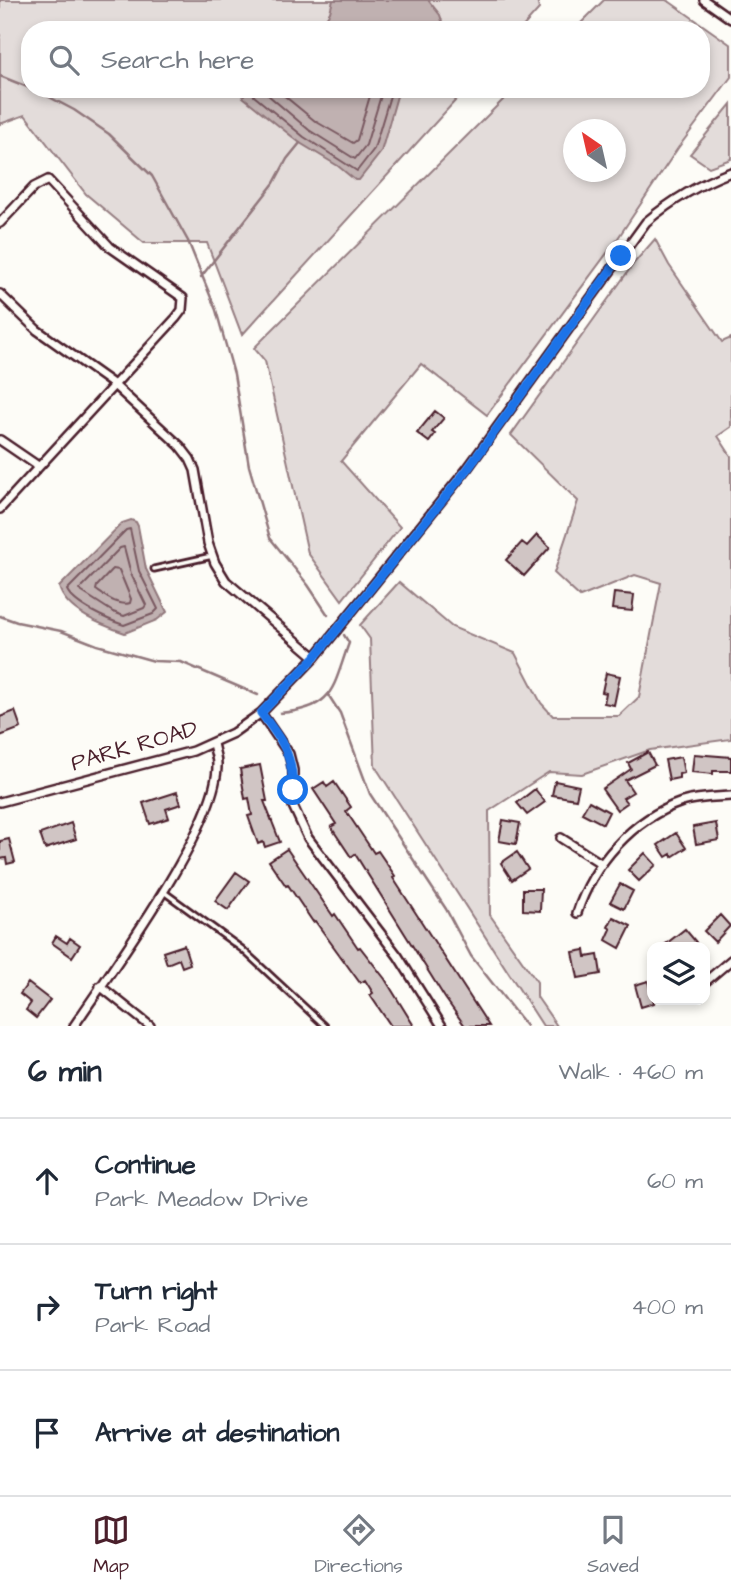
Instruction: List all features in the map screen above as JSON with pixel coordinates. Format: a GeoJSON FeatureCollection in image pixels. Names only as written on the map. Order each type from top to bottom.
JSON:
{"type":"FeatureCollection","features":[{"type":"Feature","properties":{"kind":"street"},"geometry":{"type":"LineString","coordinates":[[704,0],[731,19]]}},
{"type":"Feature","properties":{"kind":"street","name":"PARK ROAD"},"geometry":{"type":"LineString","coordinates":[[0,802],[193,751],[213,743],[261,713],[315,657],[467,470],[646,222],[694,187],[731,172]]}},
{"type":"Feature","properties":{"kind":"street"},"geometry":{"type":"LineString","coordinates":[[0,223],[34,187],[48,180],[110,247],[183,298],[182,310],[176,318],[0,509]]}},
{"type":"Feature","properties":{"kind":"street"},"geometry":{"type":"LineString","coordinates":[[0,294],[37,330],[113,384],[180,446],[195,470],[212,556],[226,581],[315,657]]}},
{"type":"Feature","properties":{"kind":"street"},"geometry":{"type":"LineString","coordinates":[[0,440],[38,466]]}},
{"type":"Feature","properties":{"kind":"street"},"geometry":{"type":"LineString","coordinates":[[261,713],[289,754],[293,771],[293,806],[308,838],[398,956],[442,1026]]}},
{"type":"Feature","properties":{"kind":"street"},"geometry":{"type":"LineString","coordinates":[[74,1026],[163,891],[196,832],[211,796],[217,764],[213,743]]}},
{"type":"Feature","properties":{"kind":"street"},"geometry":{"type":"LineString","coordinates":[[576,913],[601,864],[639,825],[660,812],[695,799],[731,796]]}},
{"type":"Feature","properties":{"kind":"street"},"geometry":{"type":"LineString","coordinates":[[561,838],[601,864]]}},
{"type":"Feature","properties":{"kind":"street"},"geometry":{"type":"LineString","coordinates":[[710,978],[731,960]]}},
{"type":"Feature","properties":{"kind":"street"},"geometry":{"type":"LineString","coordinates":[[100,986],[150,1026]]}},
{"type":"Feature","properties":{"kind":"lane"},"geometry":{"type":"LineString","coordinates":[[154,569],[212,556]]}},
{"type":"Feature","properties":{"kind":"lane"},"geometry":{"type":"LineString","coordinates":[[163,891],[235,943],[325,1026]]}},
{"type":"Feature","properties":{"kind":"shaded area"},"geometry":{"type":"Polygon","coordinates":[[[0,0],[537,0],[539,9],[528,21],[21,21],[21,98],[458,98],[242,335],[207,243],[144,243],[86,194],[25,115],[0,124],[0,0]]]}},
{"type":"Feature","properties":{"kind":"shaded area"},"geometry":{"type":"Polygon","coordinates":[[[604,0],[666,0],[697,21],[583,21],[604,0]]]}},
{"type":"Feature","properties":{"kind":"shaded area"},"geometry":{"type":"Polygon","coordinates":[[[710,30],[731,45],[731,77],[678,148],[616,241],[487,415],[421,364],[341,461],[400,527],[342,600],[308,553],[265,361],[254,348],[505,98],[710,98],[710,30]]]}},
{"type":"Feature","properties":{"kind":"shaded area"},"geometry":{"type":"Polygon","coordinates":[[[731,104],[731,159],[709,167],[690,154],[731,104]]]}},
{"type":"Feature","properties":{"kind":"shaded area"},"geometry":{"type":"Polygon","coordinates":[[[655,239],[669,265],[722,342],[731,338],[731,427],[718,436],[731,456],[731,739],[650,750],[582,774],[549,772],[489,811],[490,915],[537,982],[537,997],[557,1026],[543,1026],[375,766],[370,639],[360,625],[399,582],[452,627],[515,653],[541,703],[553,716],[619,716],[639,697],[661,583],[635,575],[580,597],[554,573],[578,501],[511,435],[634,263],[655,239]]]}},
{"type":"Feature","properties":{"kind":"water"},"geometry":{"type":"Polygon","coordinates":[[[333,0],[428,0],[442,21],[324,21],[333,0]]]}},
{"type":"Feature","properties":{"kind":"water"},"geometry":{"type":"Polygon","coordinates":[[[244,98],[396,98],[381,152],[359,180],[355,180],[338,166],[300,143],[244,98]]]}},
{"type":"Feature","properties":{"kind":"water"},"geometry":{"type":"Polygon","coordinates":[[[131,520],[138,526],[146,569],[167,612],[157,620],[125,633],[96,622],[77,610],[69,604],[59,587],[122,523],[131,520]]]}},
{"type":"Feature","properties":{"kind":"building"},"geometry":{"type":"Polygon","coordinates":[[[435,411],[444,418],[432,432],[435,434],[429,442],[417,433],[435,411]]]}},
{"type":"Feature","properties":{"kind":"building"},"geometry":{"type":"Polygon","coordinates":[[[537,535],[550,547],[524,576],[506,560],[522,542],[527,546],[537,535]]]}},
{"type":"Feature","properties":{"kind":"building"},"geometry":{"type":"Polygon","coordinates":[[[614,593],[634,595],[632,611],[612,609],[614,593]]]}},
{"type":"Feature","properties":{"kind":"building"},"geometry":{"type":"Polygon","coordinates":[[[606,673],[620,676],[614,705],[604,703],[606,693],[602,692],[606,673]]]}},
{"type":"Feature","properties":{"kind":"building"},"geometry":{"type":"Polygon","coordinates":[[[15,711],[21,728],[0,736],[0,717],[15,711]]]}},
{"type":"Feature","properties":{"kind":"building"},"geometry":{"type":"Polygon","coordinates":[[[648,752],[655,765],[625,780],[633,792],[623,798],[627,803],[617,810],[602,789],[631,769],[628,763],[648,752]]]}},
{"type":"Feature","properties":{"kind":"building"},"geometry":{"type":"Polygon","coordinates":[[[694,754],[731,757],[731,771],[713,771],[713,774],[692,772],[694,754]]]}},
{"type":"Feature","properties":{"kind":"building"},"geometry":{"type":"Polygon","coordinates":[[[681,757],[684,773],[679,774],[679,778],[669,780],[665,760],[681,757]]]}},
{"type":"Feature","properties":{"kind":"building"},"geometry":{"type":"Polygon","coordinates":[[[260,765],[267,801],[264,801],[280,842],[265,847],[263,842],[258,844],[248,816],[252,815],[249,798],[245,799],[240,769],[260,765]]]}},
{"type":"Feature","properties":{"kind":"building"},"geometry":{"type":"Polygon","coordinates":[[[555,781],[579,786],[576,799],[552,795],[555,781]]]}},
{"type":"Feature","properties":{"kind":"building"},"geometry":{"type":"Polygon","coordinates":[[[324,782],[327,787],[334,782],[351,807],[346,811],[374,853],[378,851],[395,876],[393,878],[489,1026],[465,1026],[445,998],[355,854],[351,857],[331,827],[336,824],[313,789],[324,782]]]}},
{"type":"Feature","properties":{"kind":"building"},"geometry":{"type":"Polygon","coordinates":[[[535,789],[545,802],[527,815],[517,803],[535,789]]]}},
{"type":"Feature","properties":{"kind":"building"},"geometry":{"type":"Polygon","coordinates":[[[177,792],[181,804],[166,809],[169,818],[150,824],[143,803],[177,792]]]}},
{"type":"Feature","properties":{"kind":"building"},"geometry":{"type":"Polygon","coordinates":[[[589,801],[609,812],[603,824],[582,813],[589,801]]]}},
{"type":"Feature","properties":{"kind":"building"},"geometry":{"type":"Polygon","coordinates":[[[503,820],[520,823],[516,844],[499,841],[503,820]]]}},
{"type":"Feature","properties":{"kind":"building"},"geometry":{"type":"Polygon","coordinates":[[[71,823],[76,839],[45,849],[40,834],[71,823]]]}},
{"type":"Feature","properties":{"kind":"building"},"geometry":{"type":"Polygon","coordinates":[[[716,823],[719,840],[696,844],[693,827],[716,823]]]}},
{"type":"Feature","properties":{"kind":"building"},"geometry":{"type":"Polygon","coordinates":[[[676,833],[686,848],[672,857],[671,854],[666,857],[658,845],[676,833]]]}},
{"type":"Feature","properties":{"kind":"building"},"geometry":{"type":"Polygon","coordinates":[[[9,839],[15,862],[7,864],[6,858],[0,859],[0,841],[9,839]]]}},
{"type":"Feature","properties":{"kind":"building"},"geometry":{"type":"Polygon","coordinates":[[[287,849],[333,916],[335,914],[358,948],[360,947],[385,979],[414,1026],[391,1026],[370,995],[373,993],[365,980],[360,983],[288,885],[286,886],[269,861],[287,849]]]}},
{"type":"Feature","properties":{"kind":"building"},"geometry":{"type":"Polygon","coordinates":[[[517,852],[528,869],[512,880],[501,863],[517,852]]]}},
{"type":"Feature","properties":{"kind":"building"},"geometry":{"type":"Polygon","coordinates":[[[645,853],[656,865],[639,881],[628,870],[645,853]]]}},
{"type":"Feature","properties":{"kind":"building"},"geometry":{"type":"Polygon","coordinates":[[[236,872],[249,881],[228,910],[215,901],[236,872]]]}},
{"type":"Feature","properties":{"kind":"building"},"geometry":{"type":"Polygon","coordinates":[[[620,884],[633,891],[624,909],[610,902],[620,884]]]}},
{"type":"Feature","properties":{"kind":"building"},"geometry":{"type":"Polygon","coordinates":[[[523,889],[541,889],[540,911],[523,910],[523,889]]]}},
{"type":"Feature","properties":{"kind":"building"},"geometry":{"type":"Polygon","coordinates":[[[720,915],[730,926],[715,942],[704,931],[720,915]]]}},
{"type":"Feature","properties":{"kind":"building"},"geometry":{"type":"Polygon","coordinates":[[[613,917],[631,926],[620,948],[606,940],[613,917]]]}},
{"type":"Feature","properties":{"kind":"building"},"geometry":{"type":"Polygon","coordinates":[[[685,929],[696,942],[668,942],[685,929]]]}},
{"type":"Feature","properties":{"kind":"building"},"geometry":{"type":"Polygon","coordinates":[[[56,936],[67,943],[70,938],[80,945],[72,957],[52,943],[56,936]]]}},
{"type":"Feature","properties":{"kind":"building"},"geometry":{"type":"Polygon","coordinates":[[[184,945],[190,964],[182,967],[179,959],[167,964],[163,952],[184,945]]]}},
{"type":"Feature","properties":{"kind":"building"},"geometry":{"type":"Polygon","coordinates":[[[585,950],[586,957],[598,955],[601,974],[578,978],[573,952],[585,950]]]}},
{"type":"Feature","properties":{"kind":"building"},"geometry":{"type":"Polygon","coordinates":[[[647,981],[648,1005],[641,1007],[635,985],[647,981]]]}},
{"type":"Feature","properties":{"kind":"building"},"geometry":{"type":"Polygon","coordinates":[[[28,983],[50,1000],[36,1018],[26,1010],[31,1003],[20,994],[28,983]]]}},
{"type":"Feature","properties":{"kind":"waterway"},"geometry":{"type":"LineString","coordinates":[[0,76],[21,84]]}},
{"type":"Feature","properties":{"kind":"waterway"},"geometry":{"type":"LineString","coordinates":[[51,98],[109,134],[152,176],[188,241],[216,310],[234,374],[249,466],[270,538],[328,615]]}},
{"type":"Feature","properties":{"kind":"waterway"},"geometry":{"type":"LineString","coordinates":[[201,277],[274,183],[287,159],[300,143]]}},
{"type":"Feature","properties":{"kind":"waterway"},"geometry":{"type":"LineString","coordinates":[[0,616],[61,631],[97,645],[154,661],[181,662],[258,695]]}},
{"type":"Feature","properties":{"kind":"waterway"},"geometry":{"type":"LineString","coordinates":[[280,713],[312,706],[322,701],[329,693],[349,643],[344,635]]}},
{"type":"Feature","properties":{"kind":"waterway"},"geometry":{"type":"LineString","coordinates":[[329,696],[340,713],[370,794],[446,909],[471,956],[526,1026]]}},
{"type":"Feature","properties":{"kind":"route"},"geometry":{"type":"LineString","coordinates":[[293,790],[289,754],[261,713],[315,657],[467,470],[621,256]]}}]}
